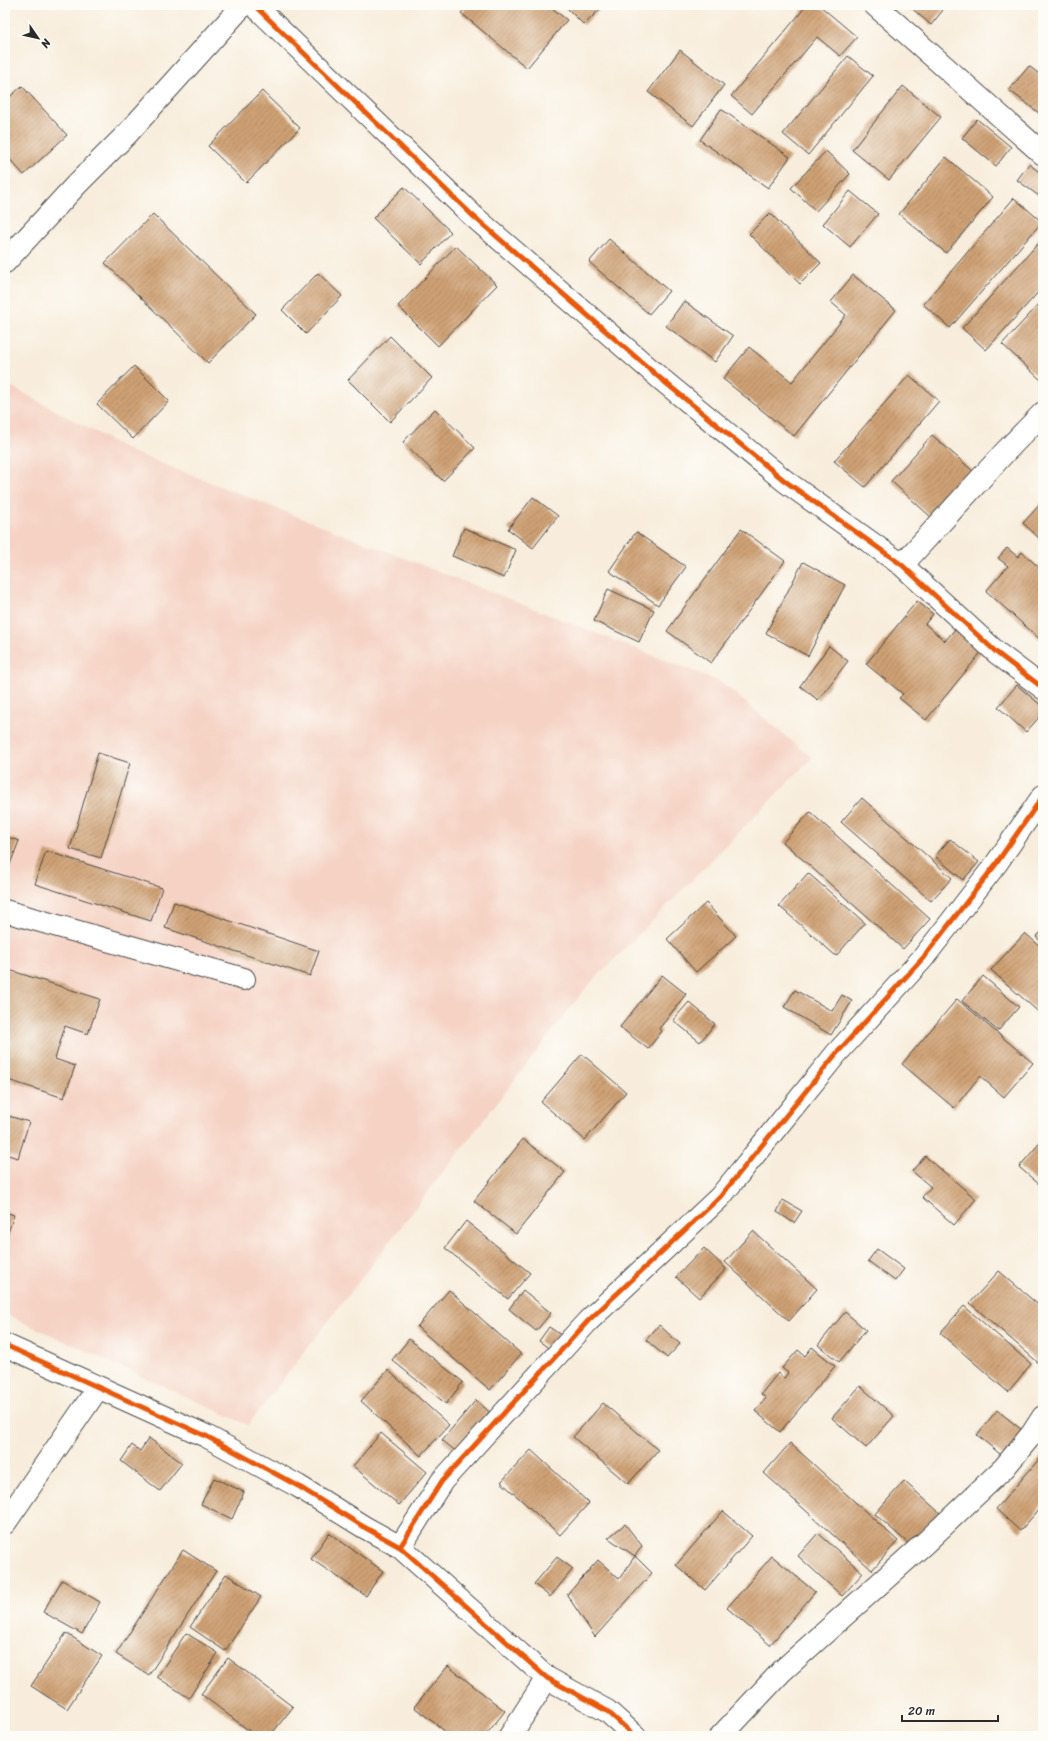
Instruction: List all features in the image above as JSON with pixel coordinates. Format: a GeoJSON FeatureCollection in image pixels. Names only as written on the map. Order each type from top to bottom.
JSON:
{"type":"FeatureCollection","features":[{"type":"Feature","properties":{"kind":"street"},"geometry":{"type":"LineString","coordinates":[[5,262],[77,184],[127,134],[243,5]]}},
{"type":"Feature","properties":{"kind":"street"},"geometry":{"type":"LineString","coordinates":[[254,5],[472,215],[649,369],[785,481],[902,566],[997,653],[1043,688]]}},
{"type":"Feature","properties":{"kind":"street"},"geometry":{"type":"LineString","coordinates":[[875,5],[1043,154]]}},
{"type":"Feature","properties":{"kind":"street"},"geometry":{"type":"LineString","coordinates":[[902,566],[1005,452],[1043,413]]}},
{"type":"Feature","properties":{"kind":"street"},"geometry":{"type":"LineString","coordinates":[[400,1547],[442,1480],[588,1321],[720,1197],[836,1054],[923,958],[996,864],[1043,796]]}},
{"type":"Feature","properties":{"kind":"street"},"geometry":{"type":"LineString","coordinates":[[5,911],[244,979]]}},
{"type":"Feature","properties":{"kind":"street"},"geometry":{"type":"LineString","coordinates":[[5,1345],[206,1436],[298,1486],[364,1528],[400,1547],[547,1678],[607,1711],[635,1736]]}},
{"type":"Feature","properties":{"kind":"street"},"geometry":{"type":"LineString","coordinates":[[5,1523],[98,1388]]}},
{"type":"Feature","properties":{"kind":"street"},"geometry":{"type":"LineString","coordinates":[[721,1736],[782,1671],[926,1542],[1004,1468],[1032,1434],[1043,1417]]}},
{"type":"Feature","properties":{"kind":"street"},"geometry":{"type":"LineString","coordinates":[[510,1736],[547,1678]]}},
{"type":"Feature","properties":{"kind":"shaded area"},"geometry":{"type":"Polygon","coordinates":[[[5,383],[130,451],[721,682],[812,758],[584,990],[248,1425],[5,1314],[5,383]]]}},
{"type":"Feature","properties":{"kind":"building"},"geometry":{"type":"Polygon","coordinates":[[[468,5],[548,5],[567,20],[527,68],[461,13],[468,5]]]}},
{"type":"Feature","properties":{"kind":"building"},"geometry":{"type":"Polygon","coordinates":[[[564,5],[604,5],[584,25],[564,5]]]}},
{"type":"Feature","properties":{"kind":"building"},"geometry":{"type":"Polygon","coordinates":[[[807,5],[819,5],[857,37],[840,56],[817,37],[752,114],[731,96],[807,5]]]}},
{"type":"Feature","properties":{"kind":"building"},"geometry":{"type":"Polygon","coordinates":[[[908,5],[947,5],[931,25],[908,5]]]}},
{"type":"Feature","properties":{"kind":"building"},"geometry":{"type":"Polygon","coordinates":[[[680,50],[724,85],[693,126],[648,92],[680,50]]]}},
{"type":"Feature","properties":{"kind":"building"},"geometry":{"type":"Polygon","coordinates":[[[848,56],[873,76],[808,155],[783,134],[848,56]]]}},
{"type":"Feature","properties":{"kind":"building"},"geometry":{"type":"Polygon","coordinates":[[[1029,66],[1043,77],[1043,116],[1009,90],[1029,66]]]}},
{"type":"Feature","properties":{"kind":"building"},"geometry":{"type":"Polygon","coordinates":[[[22,86],[67,135],[24,175],[5,154],[5,101],[22,86]]]}},
{"type":"Feature","properties":{"kind":"building"},"geometry":{"type":"Polygon","coordinates":[[[903,86],[941,117],[889,180],[852,150],[903,86]]]}},
{"type":"Feature","properties":{"kind":"building"},"geometry":{"type":"Polygon","coordinates":[[[262,91],[300,128],[246,183],[208,146],[262,91]]]}},
{"type":"Feature","properties":{"kind":"building"},"geometry":{"type":"Polygon","coordinates":[[[721,109],[790,157],[768,188],[700,140],[721,109]]]}},
{"type":"Feature","properties":{"kind":"building"},"geometry":{"type":"Polygon","coordinates":[[[977,119],[1011,147],[996,166],[962,138],[977,119]]]}},
{"type":"Feature","properties":{"kind":"building"},"geometry":{"type":"Polygon","coordinates":[[[826,151],[850,174],[816,211],[791,188],[826,151]]]}},
{"type":"Feature","properties":{"kind":"building"},"geometry":{"type":"Polygon","coordinates":[[[946,157],[993,197],[946,253],[899,214],[946,157]]]}},
{"type":"Feature","properties":{"kind":"building"},"geometry":{"type":"Polygon","coordinates":[[[1029,164],[1043,175],[1043,199],[1017,180],[1029,164]]]}},
{"type":"Feature","properties":{"kind":"building"},"geometry":{"type":"Polygon","coordinates":[[[404,187],[451,232],[421,264],[373,218],[404,187]]]}},
{"type":"Feature","properties":{"kind":"building"},"geometry":{"type":"Polygon","coordinates":[[[850,191],[878,214],[850,247],[823,224],[850,191]]]}},
{"type":"Feature","properties":{"kind":"building"},"geometry":{"type":"Polygon","coordinates":[[[1014,198],[1042,222],[950,328],[923,304],[1014,198]]]}},
{"type":"Feature","properties":{"kind":"building"},"geometry":{"type":"Polygon","coordinates":[[[770,213],[821,263],[800,284],[749,234],[770,213]]]}},
{"type":"Feature","properties":{"kind":"building"},"geometry":{"type":"Polygon","coordinates":[[[153,214],[256,314],[208,363],[105,263],[153,214]]]}},
{"type":"Feature","properties":{"kind":"building"},"geometry":{"type":"Polygon","coordinates":[[[1043,238],[1043,287],[986,350],[962,328],[1043,238]]]}},
{"type":"Feature","properties":{"kind":"building"},"geometry":{"type":"Polygon","coordinates":[[[609,239],[669,291],[649,314],[589,262],[609,239]]]}},
{"type":"Feature","properties":{"kind":"building"},"geometry":{"type":"Polygon","coordinates":[[[456,246],[497,285],[438,346],[398,306],[456,246]]]}},
{"type":"Feature","properties":{"kind":"building"},"geometry":{"type":"Polygon","coordinates":[[[318,273],[342,296],[306,334],[282,310],[318,273]]]}},
{"type":"Feature","properties":{"kind":"building"},"geometry":{"type":"Polygon","coordinates":[[[853,275],[896,310],[794,436],[723,379],[749,347],[792,382],[846,315],[831,302],[853,275]]]}},
{"type":"Feature","properties":{"kind":"building"},"geometry":{"type":"Polygon","coordinates":[[[1043,300],[1043,382],[1002,344],[1043,300]]]}},
{"type":"Feature","properties":{"kind":"building"},"geometry":{"type":"Polygon","coordinates":[[[684,301],[733,336],[715,362],[666,326],[684,301]]]}},
{"type":"Feature","properties":{"kind":"building"},"geometry":{"type":"Polygon","coordinates":[[[390,336],[432,378],[390,422],[348,380],[390,336]]]}},
{"type":"Feature","properties":{"kind":"building"},"geometry":{"type":"Polygon","coordinates":[[[134,366],[169,401],[133,439],[97,404],[134,366]]]}},
{"type":"Feature","properties":{"kind":"building"},"geometry":{"type":"Polygon","coordinates":[[[909,375],[939,401],[865,487],[834,461],[909,375]]]}},
{"type":"Feature","properties":{"kind":"building"},"geometry":{"type":"Polygon","coordinates":[[[435,409],[475,448],[443,481],[403,442],[435,409]]]}},
{"type":"Feature","properties":{"kind":"building"},"geometry":{"type":"Polygon","coordinates":[[[932,435],[973,471],[932,518],[891,481],[932,435]]]}},
{"type":"Feature","properties":{"kind":"building"},"geometry":{"type":"Polygon","coordinates":[[[533,497],[558,516],[533,548],[508,529],[533,497]]]}},
{"type":"Feature","properties":{"kind":"building"},"geometry":{"type":"Polygon","coordinates":[[[1043,501],[1043,542],[1023,523],[1043,501]]]}},
{"type":"Feature","properties":{"kind":"building"},"geometry":{"type":"Polygon","coordinates":[[[464,528],[516,550],[504,578],[452,556],[464,528]]]}},
{"type":"Feature","properties":{"kind":"building"},"geometry":{"type":"Polygon","coordinates":[[[741,529],[785,561],[711,663],[667,631],[741,529]]]}},
{"type":"Feature","properties":{"kind":"building"},"geometry":{"type":"Polygon","coordinates":[[[636,532],[686,567],[658,605],[609,571],[636,532]]]}},
{"type":"Feature","properties":{"kind":"building"},"geometry":{"type":"Polygon","coordinates":[[[1007,548],[1018,557],[1022,552],[1043,571],[1043,642],[986,591],[1008,566],[998,558],[1007,548]]]}},
{"type":"Feature","properties":{"kind":"building"},"geometry":{"type":"Polygon","coordinates":[[[803,562],[845,585],[808,656],[766,633],[803,562]]]}},
{"type":"Feature","properties":{"kind":"building"},"geometry":{"type":"Polygon","coordinates":[[[608,589],[654,610],[639,642],[594,621],[608,589]]]}},
{"type":"Feature","properties":{"kind":"building"},"geometry":{"type":"Polygon","coordinates":[[[917,601],[933,614],[925,624],[945,641],[956,628],[983,650],[926,720],[899,698],[903,694],[866,664],[917,601]]]}},
{"type":"Feature","properties":{"kind":"building"},"geometry":{"type":"Polygon","coordinates":[[[829,646],[848,661],[818,700],[800,686],[829,646]]]}},
{"type":"Feature","properties":{"kind":"building"},"geometry":{"type":"Polygon","coordinates":[[[1017,685],[1043,707],[1043,713],[1026,732],[998,707],[1017,685]]]}},
{"type":"Feature","properties":{"kind":"building"},"geometry":{"type":"Polygon","coordinates":[[[98,753],[130,763],[101,858],[70,849],[98,753]]]}},
{"type":"Feature","properties":{"kind":"building"},"geometry":{"type":"Polygon","coordinates":[[[862,798],[952,878],[931,901],[841,822],[862,798]]]}},
{"type":"Feature","properties":{"kind":"building"},"geometry":{"type":"Polygon","coordinates":[[[810,812],[930,919],[903,949],[783,842],[810,812]]]}},
{"type":"Feature","properties":{"kind":"building"},"geometry":{"type":"Polygon","coordinates":[[[5,836],[19,841],[5,877],[5,836]]]}},
{"type":"Feature","properties":{"kind":"building"},"geometry":{"type":"Polygon","coordinates":[[[950,839],[979,862],[963,880],[935,856],[950,839]]]}},
{"type":"Feature","properties":{"kind":"building"},"geometry":{"type":"Polygon","coordinates":[[[46,851],[162,888],[151,921],[35,884],[46,851]]]}},
{"type":"Feature","properties":{"kind":"building"},"geometry":{"type":"Polygon","coordinates":[[[808,873],[865,923],[836,956],[779,906],[808,873]]]}},
{"type":"Feature","properties":{"kind":"building"},"geometry":{"type":"Polygon","coordinates":[[[174,902],[319,951],[310,976],[165,928],[174,902]]]}},
{"type":"Feature","properties":{"kind":"building"},"geometry":{"type":"Polygon","coordinates":[[[706,903],[736,936],[696,972],[667,939],[706,903]]]}},
{"type":"Feature","properties":{"kind":"building"},"geometry":{"type":"Polygon","coordinates":[[[1043,930],[1043,943],[1036,937],[1043,930]]]}},
{"type":"Feature","properties":{"kind":"building"},"geometry":{"type":"Polygon","coordinates":[[[1025,933],[1043,949],[1043,1016],[991,970],[1025,933]]]}},
{"type":"Feature","properties":{"kind":"building"},"geometry":{"type":"Polygon","coordinates":[[[6,969],[100,999],[88,1034],[65,1026],[55,1059],[75,1066],[64,1098],[5,1079],[6,969]]]}},
{"type":"Feature","properties":{"kind":"building"},"geometry":{"type":"Polygon","coordinates":[[[662,975],[686,994],[659,1029],[662,1031],[648,1049],[620,1027],[662,975]]]}},
{"type":"Feature","properties":{"kind":"building"},"geometry":{"type":"Polygon","coordinates":[[[983,976],[1019,1007],[998,1031],[962,1001],[983,976]]]}},
{"type":"Feature","properties":{"kind":"building"},"geometry":{"type":"Polygon","coordinates":[[[795,990],[832,1011],[842,995],[852,1001],[831,1035],[784,1007],[795,990]]]}},
{"type":"Feature","properties":{"kind":"building"},"geometry":{"type":"Polygon","coordinates":[[[957,999],[1033,1063],[1004,1097],[980,1076],[954,1108],[902,1064],[957,999]]]}},
{"type":"Feature","properties":{"kind":"building"},"geometry":{"type":"Polygon","coordinates":[[[689,1002],[715,1024],[700,1042],[673,1020],[689,1002]]]}},
{"type":"Feature","properties":{"kind":"building"},"geometry":{"type":"Polygon","coordinates":[[[582,1054],[626,1092],[585,1140],[541,1102],[582,1054]]]}},
{"type":"Feature","properties":{"kind":"building"},"geometry":{"type":"Polygon","coordinates":[[[5,1115],[29,1122],[18,1158],[5,1154],[5,1115]]]}},
{"type":"Feature","properties":{"kind":"building"},"geometry":{"type":"Polygon","coordinates":[[[523,1139],[565,1172],[516,1234],[474,1201],[523,1139]]]}},
{"type":"Feature","properties":{"kind":"building"},"geometry":{"type":"Polygon","coordinates":[[[1043,1139],[1043,1184],[1041,1186],[1019,1167],[1043,1139]]]}},
{"type":"Feature","properties":{"kind":"building"},"geometry":{"type":"Polygon","coordinates":[[[925,1156],[976,1199],[954,1225],[922,1197],[931,1187],[912,1171],[925,1156]]]}},
{"type":"Feature","properties":{"kind":"building"},"geometry":{"type":"Polygon","coordinates":[[[783,1200],[802,1211],[794,1223],[777,1212],[783,1200]]]}},
{"type":"Feature","properties":{"kind":"building"},"geometry":{"type":"Polygon","coordinates":[[[5,1212],[14,1215],[5,1242],[5,1212]]]}},
{"type":"Feature","properties":{"kind":"building"},"geometry":{"type":"Polygon","coordinates":[[[466,1221],[530,1273],[508,1299],[445,1248],[466,1221]]]}},
{"type":"Feature","properties":{"kind":"building"},"geometry":{"type":"Polygon","coordinates":[[[753,1231],[817,1289],[789,1321],[725,1262],[753,1231]]]}},
{"type":"Feature","properties":{"kind":"building"},"geometry":{"type":"Polygon","coordinates":[[[704,1248],[726,1269],[699,1298],[676,1277],[704,1248]]]}},
{"type":"Feature","properties":{"kind":"building"},"geometry":{"type":"Polygon","coordinates":[[[877,1249],[904,1269],[895,1281],[868,1261],[877,1249]]]}},
{"type":"Feature","properties":{"kind":"building"},"geometry":{"type":"Polygon","coordinates":[[[999,1271],[1043,1309],[1042,1366],[970,1303],[999,1271]]]}},
{"type":"Feature","properties":{"kind":"building"},"geometry":{"type":"Polygon","coordinates":[[[449,1290],[521,1354],[490,1390],[417,1327],[449,1290]]]}},
{"type":"Feature","properties":{"kind":"building"},"geometry":{"type":"Polygon","coordinates":[[[523,1290],[551,1313],[536,1331],[509,1309],[523,1290]]]}},
{"type":"Feature","properties":{"kind":"building"},"geometry":{"type":"Polygon","coordinates":[[[964,1306],[1031,1364],[1008,1392],[940,1333],[964,1306]]]}},
{"type":"Feature","properties":{"kind":"building"},"geometry":{"type":"Polygon","coordinates":[[[845,1312],[866,1330],[839,1362],[818,1345],[845,1312]]]}},
{"type":"Feature","properties":{"kind":"building"},"geometry":{"type":"Polygon","coordinates":[[[659,1325],[680,1344],[667,1358],[646,1340],[659,1325]]]}},
{"type":"Feature","properties":{"kind":"building"},"geometry":{"type":"Polygon","coordinates":[[[549,1327],[564,1337],[554,1352],[539,1341],[549,1327]]]}},
{"type":"Feature","properties":{"kind":"building"},"geometry":{"type":"Polygon","coordinates":[[[409,1339],[463,1382],[446,1404],[392,1360],[409,1339]]]}},
{"type":"Feature","properties":{"kind":"building"},"geometry":{"type":"Polygon","coordinates":[[[812,1347],[835,1366],[780,1432],[755,1411],[766,1398],[761,1394],[778,1373],[784,1378],[788,1373],[782,1368],[798,1350],[805,1356],[812,1347]]]}},
{"type":"Feature","properties":{"kind":"building"},"geometry":{"type":"Polygon","coordinates":[[[388,1370],[449,1425],[421,1456],[361,1401],[388,1370]]]}},
{"type":"Feature","properties":{"kind":"building"},"geometry":{"type":"Polygon","coordinates":[[[860,1386],[894,1416],[866,1448],[832,1418],[860,1386]]]}},
{"type":"Feature","properties":{"kind":"building"},"geometry":{"type":"Polygon","coordinates":[[[476,1400],[493,1415],[459,1454],[442,1440],[476,1400]]]}},
{"type":"Feature","properties":{"kind":"building"},"geometry":{"type":"Polygon","coordinates":[[[603,1403],[658,1450],[628,1484],[573,1437],[603,1403]]]}},
{"type":"Feature","properties":{"kind":"building"},"geometry":{"type":"Polygon","coordinates":[[[997,1410],[1027,1434],[1006,1459],[977,1435],[997,1410]]]}},
{"type":"Feature","properties":{"kind":"building"},"geometry":{"type":"Polygon","coordinates":[[[381,1433],[427,1472],[399,1505],[353,1466],[381,1433]]]}},
{"type":"Feature","properties":{"kind":"building"},"geometry":{"type":"Polygon","coordinates":[[[149,1438],[182,1463],[160,1491],[121,1461],[132,1445],[140,1451],[149,1438]]]}},
{"type":"Feature","properties":{"kind":"building"},"geometry":{"type":"Polygon","coordinates":[[[790,1443],[898,1541],[872,1570],[764,1473],[790,1443]]]}},
{"type":"Feature","properties":{"kind":"building"},"geometry":{"type":"Polygon","coordinates":[[[531,1450],[589,1503],[560,1535],[501,1482],[531,1450]]]}},
{"type":"Feature","properties":{"kind":"building"},"geometry":{"type":"Polygon","coordinates":[[[1041,1457],[1043,1458],[1043,1505],[1020,1531],[996,1509],[1041,1457]]]}},
{"type":"Feature","properties":{"kind":"building"},"geometry":{"type":"Polygon","coordinates":[[[214,1478],[244,1492],[232,1519],[201,1504],[214,1478]]]}},
{"type":"Feature","properties":{"kind":"building"},"geometry":{"type":"Polygon","coordinates":[[[904,1481],[940,1513],[911,1546],[875,1514],[904,1481]]]}},
{"type":"Feature","properties":{"kind":"building"},"geometry":{"type":"Polygon","coordinates":[[[723,1511],[752,1536],[705,1590],[676,1565],[723,1511]]]}},
{"type":"Feature","properties":{"kind":"building"},"geometry":{"type":"Polygon","coordinates":[[[625,1524],[642,1546],[635,1556],[608,1538],[625,1524]]]}},
{"type":"Feature","properties":{"kind":"building"},"geometry":{"type":"Polygon","coordinates":[[[329,1533],[383,1571],[366,1596],[311,1559],[329,1533]]]}},
{"type":"Feature","properties":{"kind":"building"},"geometry":{"type":"Polygon","coordinates":[[[818,1533],[863,1573],[842,1596],[798,1556],[818,1533]]]}},
{"type":"Feature","properties":{"kind":"building"},"geometry":{"type":"Polygon","coordinates":[[[183,1550],[216,1571],[149,1675],[116,1654],[183,1550]]]}},
{"type":"Feature","properties":{"kind":"building"},"geometry":{"type":"Polygon","coordinates":[[[635,1556],[652,1573],[595,1637],[567,1595],[598,1560],[619,1579],[635,1556]]]}},
{"type":"Feature","properties":{"kind":"building"},"geometry":{"type":"Polygon","coordinates":[[[772,1556],[815,1592],[770,1645],[727,1608],[772,1556]]]}},
{"type":"Feature","properties":{"kind":"building"},"geometry":{"type":"Polygon","coordinates":[[[557,1557],[573,1569],[550,1597],[534,1584],[557,1557]]]}},
{"type":"Feature","properties":{"kind":"building"},"geometry":{"type":"Polygon","coordinates":[[[226,1574],[261,1597],[225,1651],[190,1627],[226,1574]]]}},
{"type":"Feature","properties":{"kind":"building"},"geometry":{"type":"Polygon","coordinates":[[[62,1580],[100,1602],[82,1634],[43,1612],[62,1580]]]}},
{"type":"Feature","properties":{"kind":"building"},"geometry":{"type":"Polygon","coordinates":[[[66,1633],[102,1656],[67,1709],[31,1686],[66,1633]]]}},
{"type":"Feature","properties":{"kind":"building"},"geometry":{"type":"Polygon","coordinates":[[[186,1633],[218,1653],[189,1698],[157,1677],[186,1633]]]}},
{"type":"Feature","properties":{"kind":"building"},"geometry":{"type":"Polygon","coordinates":[[[228,1658],[293,1707],[270,1736],[256,1736],[201,1694],[228,1658]]]}},
{"type":"Feature","properties":{"kind":"building"},"geometry":{"type":"Polygon","coordinates":[[[448,1666],[505,1711],[485,1736],[451,1736],[414,1707],[448,1666]]]}},
{"type":"Feature","properties":{"kind":"cycle path"},"geometry":{"type":"LineString","coordinates":[[254,5],[472,215],[661,379],[785,481],[902,565],[997,653],[1043,688]]}},
{"type":"Feature","properties":{"kind":"cycle path"},"geometry":{"type":"LineString","coordinates":[[400,1547],[442,1481],[588,1321],[720,1197],[836,1054],[923,958],[996,864],[1043,796]]}},
{"type":"Feature","properties":{"kind":"cycle path"},"geometry":{"type":"LineString","coordinates":[[5,1345],[206,1436],[298,1486],[364,1527],[400,1547],[547,1678],[607,1711],[635,1736]]}}]}
